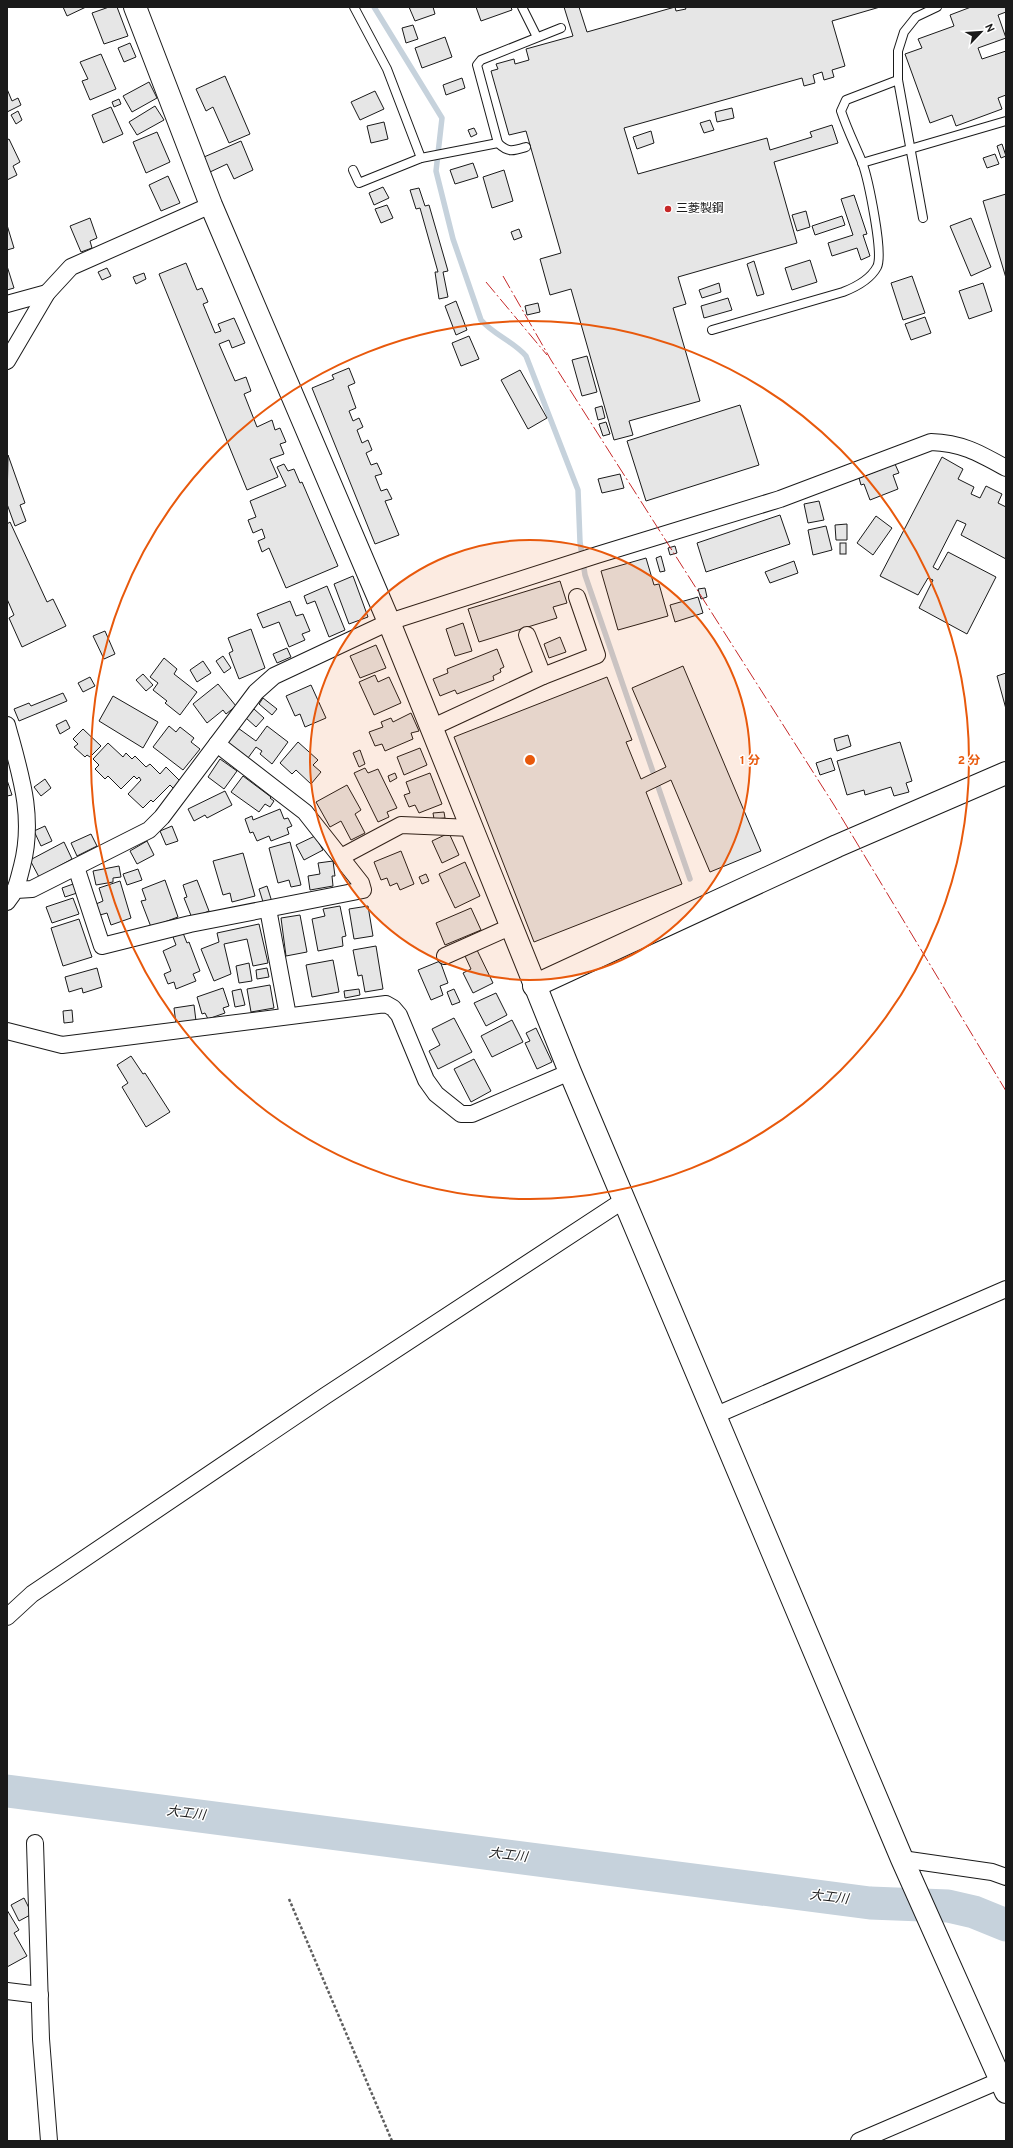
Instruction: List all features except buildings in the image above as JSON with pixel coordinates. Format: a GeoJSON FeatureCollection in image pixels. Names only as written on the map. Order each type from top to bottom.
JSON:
{"type":"FeatureCollection","features":[{"type":"Feature","properties":{"kind":"street"},"geometry":{"type":"LineString","coordinates":[[134,7],[211,205],[433,727],[534,986],[902,1859],[1003,2086],[859,2141]]}},
{"type":"Feature","properties":{"kind":"street"},"geometry":{"type":"LineString","coordinates":[[7,361],[47,293],[71,267],[211,205]]}},
{"type":"Feature","properties":{"kind":"street"},"geometry":{"type":"LineString","coordinates":[[7,304],[47,293]]}},
{"type":"Feature","properties":{"kind":"street"},"geometry":{"type":"LineString","coordinates":[[12,896],[32,889],[149,830],[162,817],[256,692],[274,676],[389,622],[780,498],[931,442],[950,442],[979,453],[1006,468]]}},
{"type":"Feature","properties":{"kind":"street"},"geometry":{"type":"LineString","coordinates":[[433,727],[543,676],[597,655],[576,597]]}},
{"type":"Feature","properties":{"kind":"street"},"geometry":{"type":"LineString","coordinates":[[527,635],[543,676]]}},
{"type":"Feature","properties":{"kind":"street"},"geometry":{"type":"LineString","coordinates":[[7,725],[26,802],[28,844],[12,896]]}},
{"type":"Feature","properties":{"kind":"street"},"geometry":{"type":"LineString","coordinates":[[76,867],[102,946],[190,924],[364,890],[361,884],[305,812],[218,744]]}},
{"type":"Feature","properties":{"kind":"street"},"geometry":{"type":"LineString","coordinates":[[534,986],[837,846],[1006,772]]}},
{"type":"Feature","properties":{"kind":"street"},"geometry":{"type":"LineString","coordinates":[[340,857],[401,825],[472,828]]}},
{"type":"Feature","properties":{"kind":"street"},"geometry":{"type":"LineString","coordinates":[[268,909],[288,1016]]}},
{"type":"Feature","properties":{"kind":"street"},"geometry":{"type":"LineString","coordinates":[[445,956],[510,927]]}},
{"type":"Feature","properties":{"kind":"street"},"geometry":{"type":"LineString","coordinates":[[7,1031],[62,1045],[386,1004],[393,1008],[399,1015],[426,1080],[436,1094],[462,1114],[472,1114],[570,1072]]}},
{"type":"Feature","properties":{"kind":"street"},"geometry":{"type":"LineString","coordinates":[[7,1617],[32,1594],[292,1418],[624,1200]]}},
{"type":"Feature","properties":{"kind":"street"},"geometry":{"type":"LineString","coordinates":[[714,1416],[1006,1289]]}},
{"type":"Feature","properties":{"kind":"street"},"geometry":{"type":"LineString","coordinates":[[35,1843],[40,1995],[49,2141]]}},
{"type":"Feature","properties":{"kind":"street"},"geometry":{"type":"LineString","coordinates":[[902,1859],[992,1872],[1006,1877]]}},
{"type":"Feature","properties":{"kind":"street"},"geometry":{"type":"LineString","coordinates":[[7,1991],[40,1995]]}},
{"type":"Feature","properties":{"kind":"lane"},"geometry":{"type":"LineString","coordinates":[[354,7],[387,69],[421,158]]}},
{"type":"Feature","properties":{"kind":"lane"},"geometry":{"type":"LineString","coordinates":[[522,7],[537,38]]}},
{"type":"Feature","properties":{"kind":"lane"},"geometry":{"type":"LineString","coordinates":[[923,218],[898,80],[898,51],[904,32],[916,17],[937,7]]}},
{"type":"Feature","properties":{"kind":"lane"},"geometry":{"type":"LineString","coordinates":[[526,147],[512,152],[505,150],[498,144],[477,65],[481,60],[561,28]]}},
{"type":"Feature","properties":{"kind":"lane"},"geometry":{"type":"LineString","coordinates":[[712,330],[843,292],[858,286],[873,274],[878,266],[880,252],[862,163],[848,132],[841,111],[846,100],[898,80]]}},
{"type":"Feature","properties":{"kind":"lane"},"geometry":{"type":"LineString","coordinates":[[862,163],[1006,121]]}},
{"type":"Feature","properties":{"kind":"lane"},"geometry":{"type":"LineString","coordinates":[[353,170],[360,183],[421,158],[498,144]]}},
{"type":"Feature","properties":{"kind":"path"},"geometry":{"type":"LineString","coordinates":[[288,1899],[392,2141]]}},
{"type":"Feature","properties":{"kind":"waterway"},"geometry":{"type":"LineString","coordinates":[[374,7],[442,118],[436,171],[453,239],[481,320],[526,356],[578,490],[580,542],[585,575],[690,879]]}},
{"type":"Feature","properties":{"kind":"waterway","name":"大工川"},"geometry":{"type":"LineString","coordinates":[[7,1791],[870,1903],[948,1906],[974,1912],[1006,1925]]}},
{"type":"Feature","properties":{"kind":"power"},"geometry":{"type":"LineString","coordinates":[[503,276],[551,360],[834,805],[1006,1091]]}},
{"type":"Feature","properties":{"kind":"power"},"geometry":{"type":"LineString","coordinates":[[486,282],[547,355]]}},
{"type":"Feature","properties":{"kind":"place","name":"三菱製鋼"},"geometry":{"type":"Point","coordinates":[668,209]}}]}
